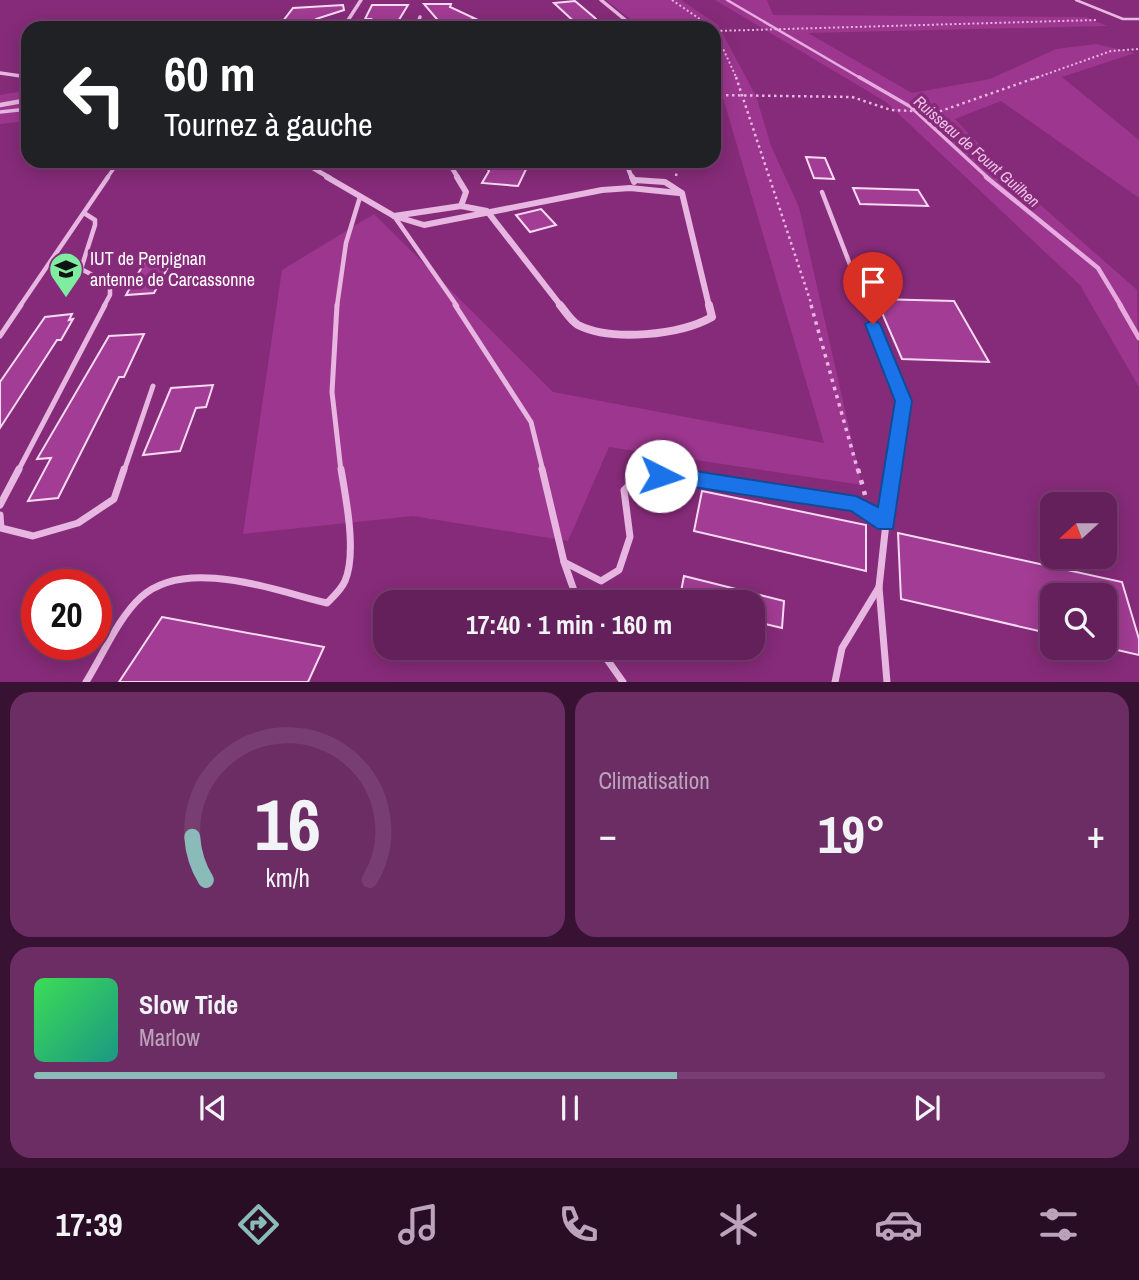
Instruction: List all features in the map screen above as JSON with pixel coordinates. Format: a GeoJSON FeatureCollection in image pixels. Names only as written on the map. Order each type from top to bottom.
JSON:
{"type":"FeatureCollection","features":[{"type":"Feature","properties":{"kind":"street"},"geometry":{"type":"LineString","coordinates":[[348,21],[361,0]]}},
{"type":"Feature","properties":{"kind":"street"},"geometry":{"type":"LineString","coordinates":[[601,0],[627,21]]}},
{"type":"Feature","properties":{"kind":"street"},"geometry":{"type":"LineString","coordinates":[[419,21],[420,17]]}},
{"type":"Feature","properties":{"kind":"street"},"geometry":{"type":"LineString","coordinates":[[0,73],[21,76]]}},
{"type":"Feature","properties":{"kind":"street"},"geometry":{"type":"LineString","coordinates":[[0,105],[21,101]]}},
{"type":"Feature","properties":{"kind":"street"},"geometry":{"type":"LineString","coordinates":[[312,168],[394,216],[424,225],[603,190],[630,188],[682,193]]}},
{"type":"Feature","properties":{"kind":"street"},"geometry":{"type":"LineString","coordinates":[[452,168],[466,192],[461,206]]}},
{"type":"Feature","properties":{"kind":"street"},"geometry":{"type":"LineString","coordinates":[[629,168],[635,180]]}},
{"type":"Feature","properties":{"kind":"street"},"geometry":{"type":"LineString","coordinates":[[394,216],[461,206],[487,211],[575,324],[588,330],[676,332],[701,326],[712,317],[682,193],[665,182],[635,180]]}},
{"type":"Feature","properties":{"kind":"street"},"geometry":{"type":"LineString","coordinates":[[630,188],[635,180]]}},
{"type":"Feature","properties":{"kind":"lane"},"geometry":{"type":"LineString","coordinates":[[1076,0],[1123,19],[1139,19]]}},
{"type":"Feature","properties":{"kind":"lane"},"geometry":{"type":"LineString","coordinates":[[0,111],[21,110]]}},
{"type":"Feature","properties":{"kind":"lane"},"geometry":{"type":"LineString","coordinates":[[0,336],[114,168]]}},
{"type":"Feature","properties":{"kind":"lane"},"geometry":{"type":"LineString","coordinates":[[822,192],[903,401],[879,587],[887,681]]}},
{"type":"Feature","properties":{"kind":"lane"},"geometry":{"type":"LineString","coordinates":[[86,681],[142,597],[173,578],[204,576],[327,603],[345,581],[350,537],[333,415],[334,368],[341,279],[352,215],[360,197]]}},
{"type":"Feature","properties":{"kind":"lane"},"geometry":{"type":"LineString","coordinates":[[0,505],[110,295],[110,284],[81,269],[95,225],[94,220],[84,213]]}},
{"type":"Feature","properties":{"kind":"lane"},"geometry":{"type":"LineString","coordinates":[[394,216],[495,362],[531,422],[564,562],[574,590]]}},
{"type":"Feature","properties":{"kind":"lane"},"geometry":{"type":"LineString","coordinates":[[0,515],[1,528],[33,536],[78,523],[114,499],[153,386]]}},
{"type":"Feature","properties":{"kind":"lane"},"geometry":{"type":"LineString","coordinates":[[564,562],[601,581],[619,570],[630,537],[624,490],[640,475],[682,476],[856,503],[886,523]]}},
{"type":"Feature","properties":{"kind":"lane"},"geometry":{"type":"LineString","coordinates":[[835,681],[842,648],[879,587]]}},
{"type":"Feature","properties":{"kind":"lane"},"geometry":{"type":"LineString","coordinates":[[608,660],[623,681]]}},
{"type":"Feature","properties":{"kind":"path"},"geometry":{"type":"LineString","coordinates":[[672,0],[702,21]]}},
{"type":"Feature","properties":{"kind":"path"},"geometry":{"type":"LineString","coordinates":[[721,29],[1096,20]]}},
{"type":"Feature","properties":{"kind":"path"},"geometry":{"type":"LineString","coordinates":[[721,44],[744,94],[757,146],[800,264],[867,511]]}},
{"type":"Feature","properties":{"kind":"path"},"geometry":{"type":"LineString","coordinates":[[721,95],[852,97],[891,110],[930,113],[952,108],[1111,51],[1139,50]]}},
{"type":"Feature","properties":{"kind":"shaded area"},"geometry":{"type":"Polygon","coordinates":[[[606,0],[681,0],[712,21],[632,21],[606,0]]]}},
{"type":"Feature","properties":{"kind":"shaded area"},"geometry":{"type":"Polygon","coordinates":[[[715,0],[767,0],[773,15],[1086,17],[1107,26],[808,33],[912,93],[990,79],[1056,49],[1096,44],[1135,53],[1062,77],[1139,140],[1139,198],[1001,101],[955,119],[1019,186],[1137,290],[1139,387],[1080,285],[886,102],[715,0]]]}},
{"type":"Feature","properties":{"kind":"shaded area"},"geometry":{"type":"Polygon","coordinates":[[[721,31],[756,96],[771,146],[799,207],[862,485],[609,447],[568,541],[413,516],[243,534],[282,270],[374,214],[553,392],[824,443],[724,101],[721,100],[721,31]]]}},
{"type":"Feature","properties":{"kind":"shaded area"},"geometry":{"type":"Polygon","coordinates":[[[21,91],[21,122],[0,124],[0,95],[21,91]]]}},
{"type":"Feature","properties":{"kind":"building"},"geometry":{"type":"Polygon","coordinates":[[[575,1],[598,21],[573,21],[554,3],[575,1]]]}},
{"type":"Feature","properties":{"kind":"building"},"geometry":{"type":"Polygon","coordinates":[[[424,4],[451,4],[450,7],[476,19],[462,21],[438,21],[424,4]]]}},
{"type":"Feature","properties":{"kind":"building"},"geometry":{"type":"Polygon","coordinates":[[[343,5],[344,10],[316,21],[283,21],[293,8],[343,5]]]}},
{"type":"Feature","properties":{"kind":"building"},"geometry":{"type":"Polygon","coordinates":[[[372,5],[408,5],[398,21],[365,19],[372,5]]]}},
{"type":"Feature","properties":{"kind":"building"},"geometry":{"type":"Polygon","coordinates":[[[806,157],[825,158],[834,179],[814,178],[806,157]]]}},
{"type":"Feature","properties":{"kind":"building"},"geometry":{"type":"Polygon","coordinates":[[[487,168],[527,168],[518,186],[482,183],[489,171],[487,168]]]}},
{"type":"Feature","properties":{"kind":"building"},"geometry":{"type":"Polygon","coordinates":[[[853,188],[918,190],[928,206],[860,204],[853,188]]]}},
{"type":"Feature","properties":{"kind":"building"},"geometry":{"type":"Polygon","coordinates":[[[541,209],[556,225],[530,232],[516,215],[541,209]]]}},
{"type":"Feature","properties":{"kind":"building"},"geometry":{"type":"Polygon","coordinates":[[[175,254],[154,293],[126,295],[148,256],[175,254]]]}},
{"type":"Feature","properties":{"kind":"building"},"geometry":{"type":"Polygon","coordinates":[[[876,299],[954,301],[989,362],[902,359],[876,299]]]}},
{"type":"Feature","properties":{"kind":"building"},"geometry":{"type":"Polygon","coordinates":[[[72,314],[69,320],[73,319],[61,340],[57,340],[0,428],[0,382],[45,317],[72,314]]]}},
{"type":"Feature","properties":{"kind":"building"},"geometry":{"type":"Polygon","coordinates":[[[144,334],[124,377],[119,377],[58,498],[28,501],[51,458],[37,459],[109,336],[144,334]]]}},
{"type":"Feature","properties":{"kind":"building"},"geometry":{"type":"Polygon","coordinates":[[[213,385],[206,407],[196,408],[180,451],[143,455],[171,388],[213,385]]]}},
{"type":"Feature","properties":{"kind":"building"},"geometry":{"type":"Polygon","coordinates":[[[702,491],[866,525],[866,571],[694,531],[702,491]]]}},
{"type":"Feature","properties":{"kind":"building"},"geometry":{"type":"Polygon","coordinates":[[[898,533],[1040,564],[1040,569],[1063,569],[1122,582],[1139,639],[1139,655],[1117,650],[1117,583],[1040,583],[1040,631],[901,599],[898,533]]]}},
{"type":"Feature","properties":{"kind":"building"},"geometry":{"type":"Polygon","coordinates":[[[684,576],[740,590],[681,590],[684,576]]]}},
{"type":"Feature","properties":{"kind":"building"},"geometry":{"type":"Polygon","coordinates":[[[765,596],[784,601],[782,628],[765,624],[765,596]]]}},
{"type":"Feature","properties":{"kind":"building"},"geometry":{"type":"Polygon","coordinates":[[[162,617],[324,647],[308,682],[119,682],[162,617]]]}},
{"type":"Feature","properties":{"kind":"waterway","name":"Ruisseau de Fount Guilhen"},"geometry":{"type":"LineString","coordinates":[[727,0],[862,79]]}},
{"type":"Feature","properties":{"kind":"waterway","name":"Ruisseau de Fount Guilhen"},"geometry":{"type":"LineString","coordinates":[[859,77],[911,107],[988,178]]}},
{"type":"Feature","properties":{"kind":"waterway","name":"Ruisseau de Fount Guilhen"},"geometry":{"type":"LineString","coordinates":[[986,177],[1098,268],[1121,306]]}},
{"type":"Feature","properties":{"kind":"waterway","name":"Ruisseau de Fount Guilhen"},"geometry":{"type":"LineString","coordinates":[[1120,305],[1139,338]]}},
{"type":"Feature","properties":{"kind":"place","name":"IUT de Perpignan antenne de Carcassonne"},"geometry":{"type":"Point","coordinates":[66,299]}},
{"type":"Feature","properties":{"kind":"route"},"geometry":{"type":"LineString","coordinates":[[661,476],[682,476],[856,503],[886,523],[903,401],[873,324]]}}]}
